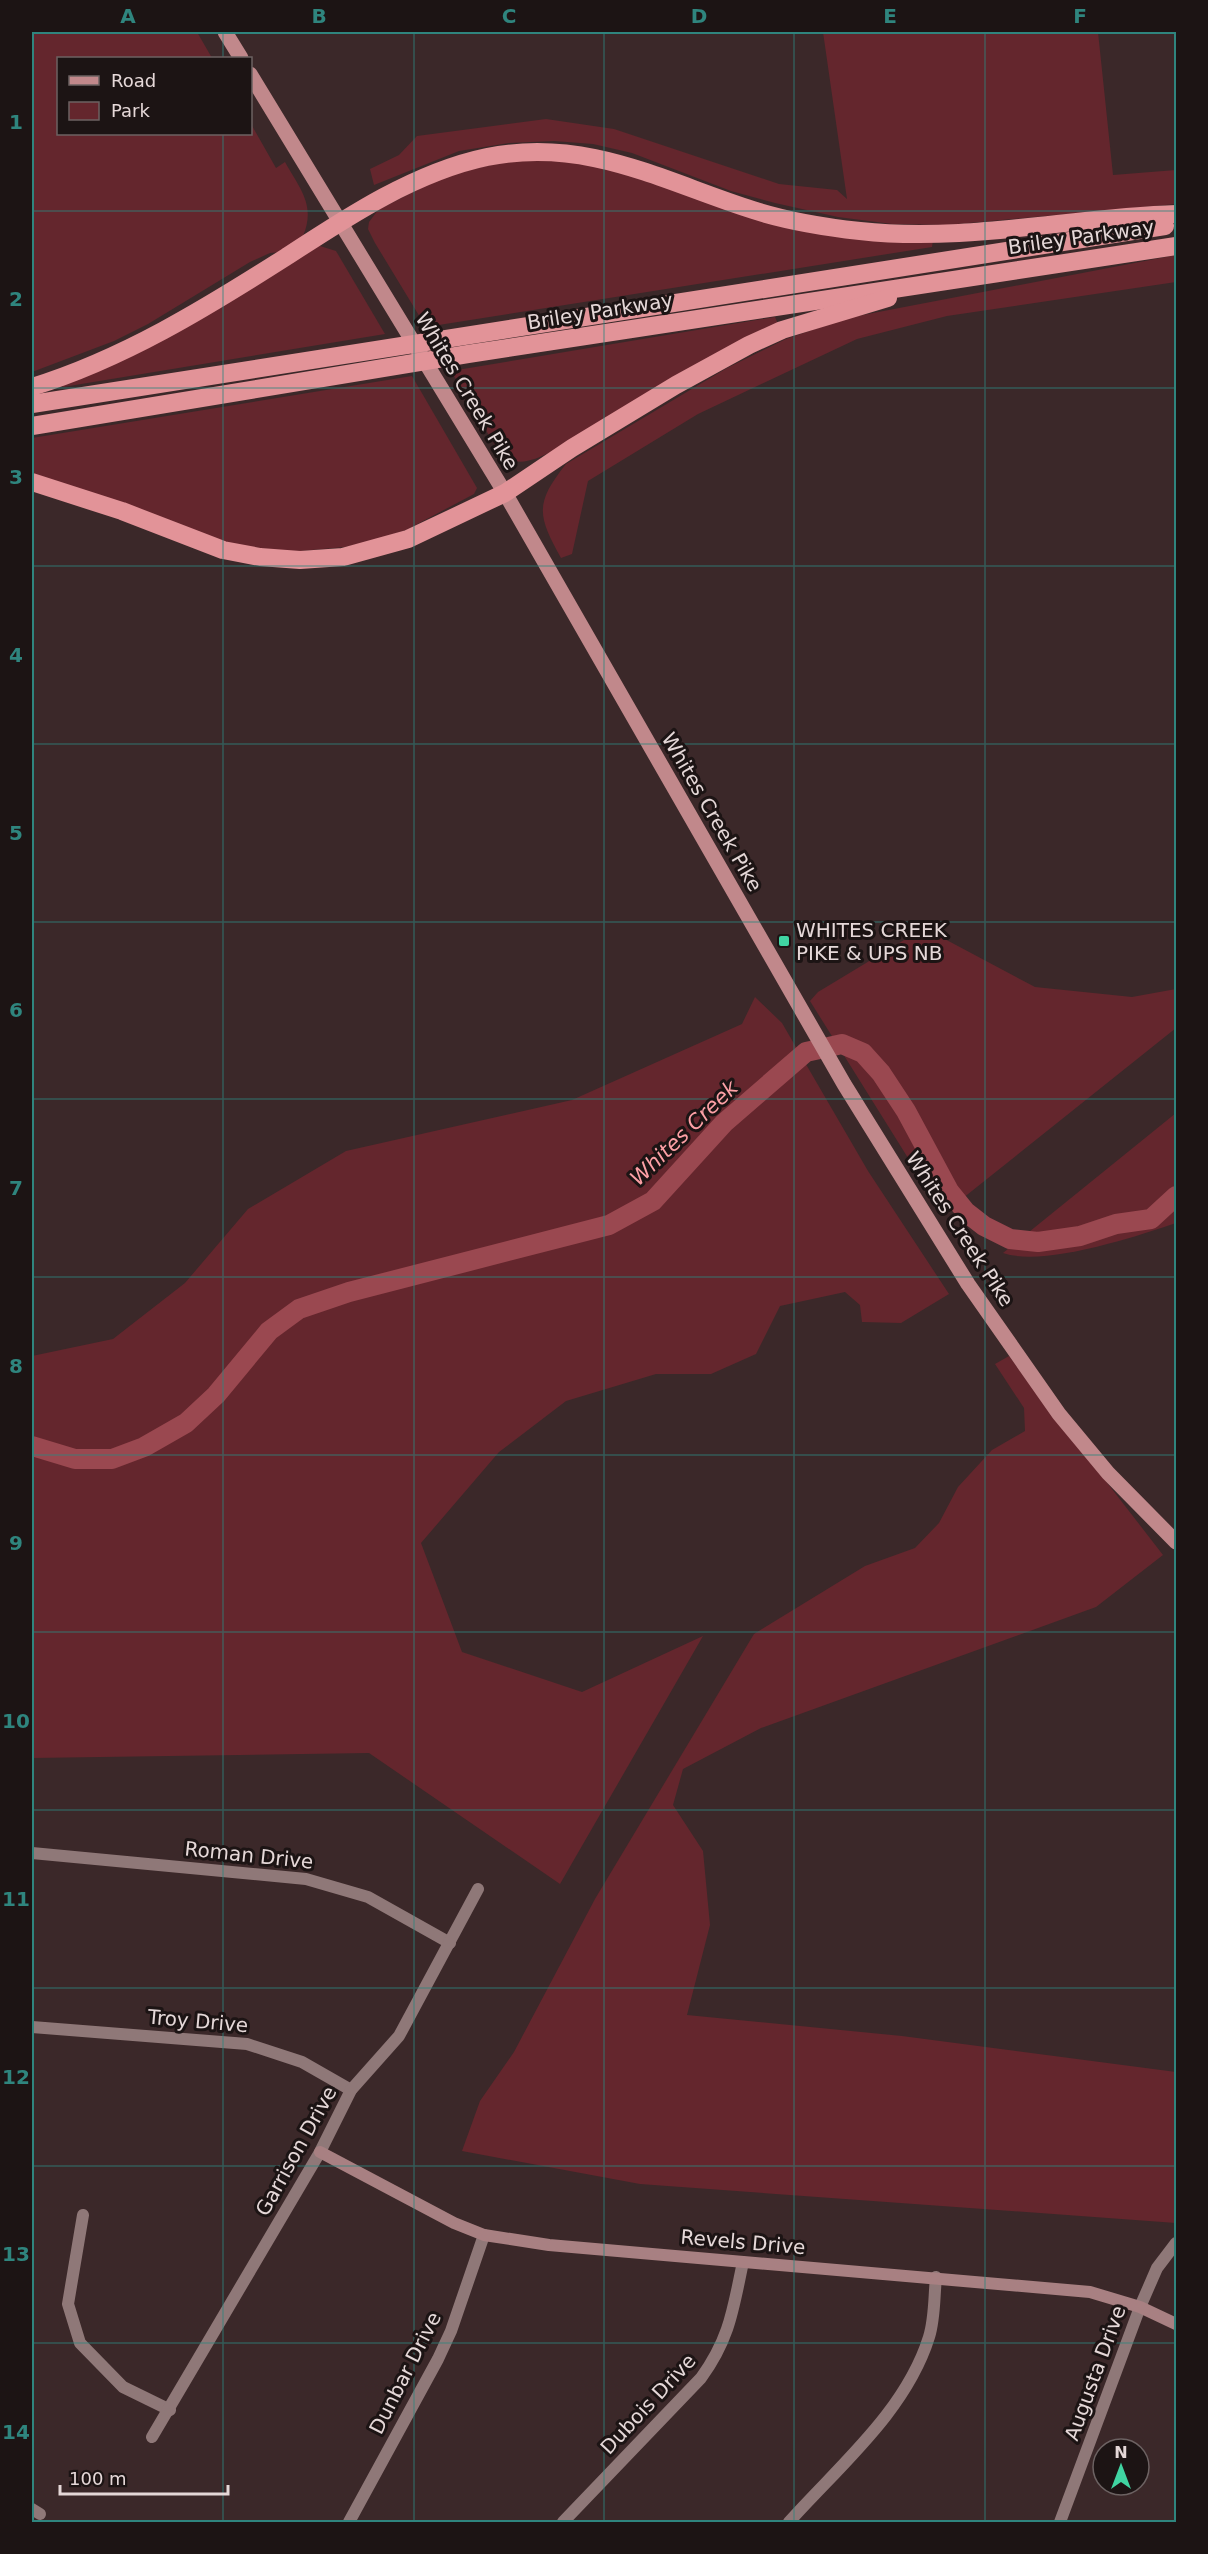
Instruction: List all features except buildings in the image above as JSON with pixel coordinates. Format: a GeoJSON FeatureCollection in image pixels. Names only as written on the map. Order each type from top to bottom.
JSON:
{"type":"FeatureCollection","features":[{"type":"Feature","properties":{"kind":"highway"},"geometry":{"type":"LineString","coordinates":[[32,387],[79,372],[121,353],[225,293],[339,222],[427,177],[454,166],[487,158],[550,152],[618,162],[755,211],[794,221],[864,232],[964,234],[1176,214]]}},
{"type":"Feature","properties":{"kind":"highway","name":"Briley Parkway"},"geometry":{"type":"LineString","coordinates":[[32,404],[1176,224]]}},
{"type":"Feature","properties":{"kind":"highway","name":"Briley Parkway"},"geometry":{"type":"LineString","coordinates":[[32,426],[468,354],[954,278],[1176,246]]}},
{"type":"Feature","properties":{"kind":"highway"},"geometry":{"type":"LineString","coordinates":[[32,482],[122,511],[223,550],[260,557],[300,560],[343,557],[376,550],[408,539],[505,493],[581,442],[748,345],[782,330],[954,278]]}},
{"type":"Feature","properties":{"kind":"main road"},"geometry":{"type":"LineString","coordinates":[[225,32],[241,57]]}},
{"type":"Feature","properties":{"kind":"main road","name":"Whites Creek Pike"},"geometry":{"type":"LineString","coordinates":[[252,77],[505,493],[798,1006],[968,1284],[1059,1414],[1108,1473],[1176,1542]]}},
{"type":"Feature","properties":{"kind":"street","name":"Roman Drive"},"geometry":{"type":"LineString","coordinates":[[32,1854],[306,1879],[368,1897],[450,1943]]}},
{"type":"Feature","properties":{"kind":"street","name":"Garrison Drive"},"geometry":{"type":"LineString","coordinates":[[152,2437],[320,2152],[351,2090],[399,2036],[478,1889]]}},
{"type":"Feature","properties":{"kind":"street","name":"Troy Drive"},"geometry":{"type":"LineString","coordinates":[[32,2027],[247,2044],[302,2062],[351,2090]]}},
{"type":"Feature","properties":{"kind":"street","name":"Revels Drive"},"geometry":{"type":"LineString","coordinates":[[320,2152],[454,2223],[484,2235],[537,2243],[1090,2292],[1140,2307],[1176,2324]]}},
{"type":"Feature","properties":{"kind":"street"},"geometry":{"type":"LineString","coordinates":[[83,2215],[68,2304],[80,2343],[123,2387],[170,2410]]}},
{"type":"Feature","properties":{"kind":"street","name":"Dunbar Drive"},"geometry":{"type":"LineString","coordinates":[[349,2523],[442,2350],[484,2235]]}},
{"type":"Feature","properties":{"kind":"street","name":"Augusta Drive"},"geometry":{"type":"LineString","coordinates":[[1060,2523],[1140,2307],[1157,2268],[1176,2243]]}},
{"type":"Feature","properties":{"kind":"street","name":"Dubois Drive"},"geometry":{"type":"LineString","coordinates":[[563,2523],[701,2378],[713,2361],[728,2332],[743,2262]]}},
{"type":"Feature","properties":{"kind":"street"},"geometry":{"type":"LineString","coordinates":[[794,2521],[878,2425],[904,2389],[921,2359],[930,2334],[936,2277]]}},
{"type":"Feature","properties":{"kind":"green space"},"geometry":{"type":"Polygon","coordinates":[[[32,32],[197,32],[211,57],[57,57],[57,135],[252,135],[252,126],[276,168],[285,162],[301,189],[308,215],[303,236],[281,252],[270,253],[250,262],[148,324],[114,341],[32,372],[32,32]]]}},
{"type":"Feature","properties":{"kind":"green space"},"geometry":{"type":"Polygon","coordinates":[[[823,32],[1098,32],[1113,175],[1176,170],[1176,204],[947,225],[892,224],[838,217],[775,203],[731,191],[632,153],[593,144],[554,141],[509,143],[459,151],[374,185],[370,169],[399,155],[417,136],[546,119],[614,129],[779,184],[837,190],[847,199],[823,32]]]}},
{"type":"Feature","properties":{"kind":"green space"},"geometry":{"type":"Polygon","coordinates":[[[511,160],[580,161],[677,190],[933,240],[932,247],[426,327],[375,243],[368,229],[369,222],[378,210],[442,177],[511,160]]]}},
{"type":"Feature","properties":{"kind":"green space"},"geometry":{"type":"Polygon","coordinates":[[[320,246],[336,251],[385,334],[63,387],[62,384],[312,247],[320,246]]]}},
{"type":"Feature","properties":{"kind":"green space"},"geometry":{"type":"Polygon","coordinates":[[[1176,255],[1176,282],[947,316],[857,339],[698,414],[588,481],[572,554],[561,558],[547,531],[543,510],[544,500],[566,464],[727,368],[786,339],[847,318],[1176,255]]]}},
{"type":"Feature","properties":{"kind":"green space"},"geometry":{"type":"Polygon","coordinates":[[[775,317],[778,324],[551,452],[526,461],[513,461],[500,454],[451,371],[775,317]]]}},
{"type":"Feature","properties":{"kind":"green space"},"geometry":{"type":"Polygon","coordinates":[[[412,376],[477,488],[474,494],[406,530],[376,540],[345,547],[289,552],[229,544],[32,475],[32,438],[412,376]]]}},
{"type":"Feature","properties":{"kind":"green space"},"geometry":{"type":"Polygon","coordinates":[[[924,928],[1035,987],[1132,997],[1176,989],[1176,1028],[943,1214],[810,1001],[818,992],[924,928]]]}},
{"type":"Feature","properties":{"kind":"green space"},"geometry":{"type":"Polygon","coordinates":[[[755,997],[782,1023],[868,1171],[949,1294],[901,1323],[862,1322],[860,1305],[845,1292],[780,1306],[756,1354],[711,1374],[656,1374],[566,1401],[499,1452],[421,1543],[462,1652],[582,1692],[703,1636],[560,1884],[369,1753],[32,1758],[32,1356],[113,1339],[185,1283],[248,1209],[346,1151],[572,1100],[742,1024],[755,997]]]}},
{"type":"Feature","properties":{"kind":"green space"},"geometry":{"type":"Polygon","coordinates":[[[1176,1113],[1176,1223],[1137,1236],[1065,1253],[1020,1256],[1003,1253],[1176,1113]]]}},
{"type":"Feature","properties":{"kind":"green space"},"geometry":{"type":"Polygon","coordinates":[[[1009,1356],[1163,1555],[1096,1607],[761,1728],[683,1769],[673,1805],[703,1851],[710,1925],[687,2015],[902,2036],[1176,2072],[1176,2223],[640,2184],[462,2151],[480,2101],[514,2052],[595,1899],[754,1634],[865,1566],[915,1548],[939,1523],[958,1487],[992,1450],[1025,1431],[1024,1408],[995,1364],[1009,1356]]]}},
{"type":"Feature","properties":{"kind":"waterway","name":"Whites Creek"},"geometry":{"type":"LineString","coordinates":[[32,1446],[75,1459],[112,1459],[144,1447],[186,1423],[216,1395],[269,1331],[299,1309],[349,1292],[609,1225],[653,1201],[724,1123],[806,1052],[842,1044],[863,1053],[881,1073],[906,1111],[949,1191],[966,1212],[984,1226],[1010,1239],[1038,1242],[1080,1236],[1116,1224],[1151,1219],[1176,1196]]}},
{"type":"Feature","properties":{"kind":"place","name":"WHITES CREEK PIKE & UPS NB"},"geometry":{"type":"Point","coordinates":[784,941]}}]}
